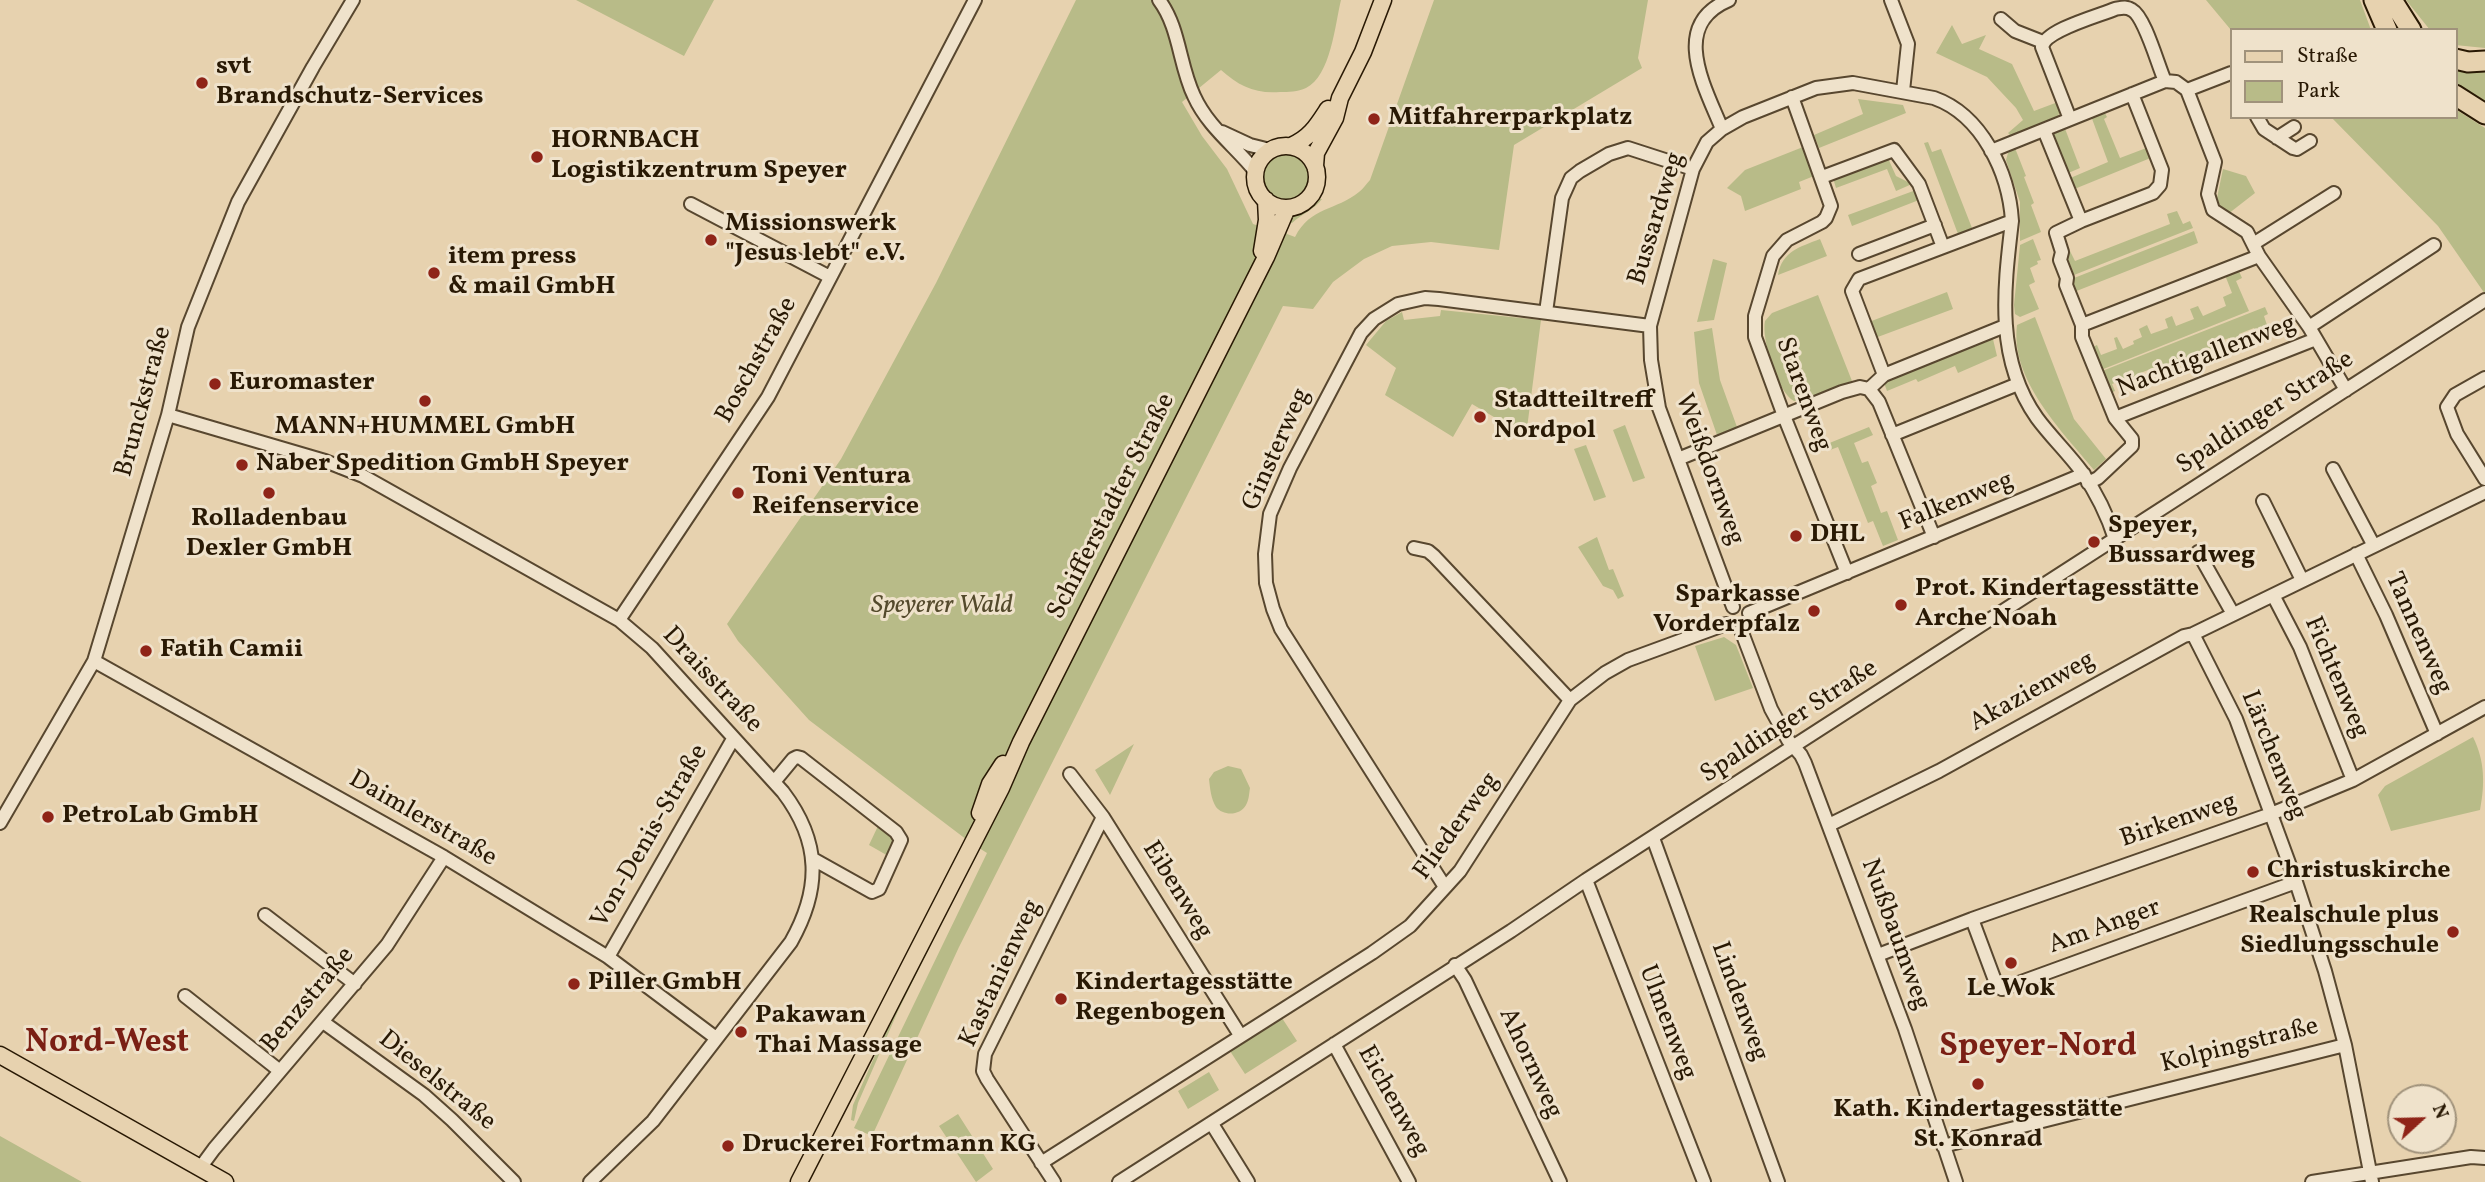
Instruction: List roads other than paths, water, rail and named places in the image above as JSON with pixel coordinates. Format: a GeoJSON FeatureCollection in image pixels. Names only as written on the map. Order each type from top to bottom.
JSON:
{"type":"FeatureCollection","features":[{"type":"Feature","properties":{"kind":"highway"},"geometry":{"type":"LineString","coordinates":[[2374,0],[2386,28]]}},
{"type":"Feature","properties":{"kind":"highway"},"geometry":{"type":"LineString","coordinates":[[2392,0],[2410,28]]}},
{"type":"Feature","properties":{"kind":"highway"},"geometry":{"type":"LineString","coordinates":[[2457,59],[2485,61]]}},
{"type":"Feature","properties":{"kind":"highway"},"geometry":{"type":"LineString","coordinates":[[2457,96],[2485,114]]}},
{"type":"Feature","properties":{"kind":"main road"},"geometry":{"type":"LineString","coordinates":[[1340,98],[1327,110],[1318,126],[1304,141],[1277,147],[1263,155],[1255,171],[1258,189],[1266,200],[1278,207],[1287,208],[1301,204],[1312,193],[1317,178],[1316,153],[1335,118],[1340,98],[1363,52],[1383,0]]}},
{"type":"Feature","properties":{"kind":"main road"},"geometry":{"type":"LineString","coordinates":[[1291,146],[1306,153],[1315,166]]}},
{"type":"Feature","properties":{"kind":"main road","name":"Schifferstadter Straße"},"geometry":{"type":"LineString","coordinates":[[1247,293],[1264,247],[1266,200]]}},
{"type":"Feature","properties":{"kind":"main road","name":"Schifferstadter Straße"},"geometry":{"type":"LineString","coordinates":[[799,1182],[1014,762],[1021,742],[1266,257],[1287,208]]}},
{"type":"Feature","properties":{"kind":"main road","name":"Schifferstadter Straße"},"geometry":{"type":"LineString","coordinates":[[809,1182],[873,1054],[880,1028]]}},
{"type":"Feature","properties":{"kind":"main road"},"geometry":{"type":"LineString","coordinates":[[0,1055],[225,1182]]}},
{"type":"Feature","properties":{"kind":"street","name":"Brunckstraße"},"geometry":{"type":"LineString","coordinates":[[0,823],[94,661],[168,415],[188,327],[238,202],[353,0]]}},
{"type":"Feature","properties":{"kind":"street","name":"Boschstraße"},"geometry":{"type":"LineString","coordinates":[[619,620],[753,420],[975,0]]}},
{"type":"Feature","properties":{"kind":"street"},"geometry":{"type":"LineString","coordinates":[[1159,0],[1177,36],[1194,96],[1215,129],[1255,171]]}},
{"type":"Feature","properties":{"kind":"street"},"geometry":{"type":"LineString","coordinates":[[1722,129],[1696,63],[1695,51],[1696,38],[1704,20],[1716,6],[1730,0]]}},
{"type":"Feature","properties":{"kind":"street"},"geometry":{"type":"LineString","coordinates":[[1891,0],[1908,44],[1903,91]]}},
{"type":"Feature","properties":{"kind":"street"},"geometry":{"type":"LineString","coordinates":[[2043,42],[2055,33],[2115,9],[2129,8],[2141,22],[2165,82]]}},
{"type":"Feature","properties":{"kind":"street"},"geometry":{"type":"LineString","coordinates":[[2001,19],[2015,31],[2043,42]]}},
{"type":"Feature","properties":{"kind":"street"},"geometry":{"type":"LineString","coordinates":[[2043,42],[2045,55],[2070,119]]}},
{"type":"Feature","properties":{"kind":"street"},"geometry":{"type":"LineString","coordinates":[[1991,151],[2165,82],[2176,82],[2187,90],[2230,73]]}},
{"type":"Feature","properties":{"kind":"street","name":"Bussardweg"},"geometry":{"type":"LineString","coordinates":[[1650,326],[1693,169],[1707,142],[1722,129],[1743,117],[1792,97],[1816,88],[1838,84],[1853,83],[1903,91],[1946,102],[1975,125],[1991,151],[2009,198],[2012,221],[2004,289],[2005,326],[2010,359],[2018,384],[2038,419],[2086,479],[2115,539]]}},
{"type":"Feature","properties":{"kind":"street","name":"Nachtigallenweg"},"geometry":{"type":"LineString","coordinates":[[2187,90],[2215,162],[2208,194],[2213,210],[2222,218],[2243,227],[2309,327],[2346,390]]}},
{"type":"Feature","properties":{"kind":"street"},"geometry":{"type":"LineString","coordinates":[[2044,130],[2081,221],[2153,193],[2159,187],[2162,168],[2132,94]]}},
{"type":"Feature","properties":{"kind":"street","name":"Starenweg"},"geometry":{"type":"LineString","coordinates":[[1792,97],[1831,200],[1829,212],[1822,222],[1796,234],[1777,249],[1767,272],[1755,316],[1757,347],[1847,573]]}},
{"type":"Feature","properties":{"kind":"street"},"geometry":{"type":"LineString","coordinates":[[2257,119],[2264,129],[2295,149],[2310,141]]}},
{"type":"Feature","properties":{"kind":"street"},"geometry":{"type":"LineString","coordinates":[[2277,138],[2294,127]]}},
{"type":"Feature","properties":{"kind":"street"},"geometry":{"type":"LineString","coordinates":[[1215,129],[1250,145],[1270,150]]}},
{"type":"Feature","properties":{"kind":"street"},"geometry":{"type":"LineString","coordinates":[[1546,312],[1562,198],[1571,178],[1609,154],[1628,148],[1693,169]]}},
{"type":"Feature","properties":{"kind":"street"},"geometry":{"type":"LineString","coordinates":[[1822,177],[1894,150],[1919,184],[1943,247]]}},
{"type":"Feature","properties":{"kind":"street"},"geometry":{"type":"LineString","coordinates":[[2082,325],[2256,250],[2334,193]]}},
{"type":"Feature","properties":{"kind":"street"},"geometry":{"type":"LineString","coordinates":[[691,204],[830,277]]}},
{"type":"Feature","properties":{"kind":"street"},"geometry":{"type":"LineString","coordinates":[[1884,374],[1852,291],[1859,279],[2012,221]]}},
{"type":"Feature","properties":{"kind":"street","name":"Nachtigallenweg"},"geometry":{"type":"LineString","coordinates":[[2081,221],[2056,233],[2062,252],[2060,260],[2067,278],[2066,285],[2082,325],[2082,337],[2115,418],[2130,435],[2133,443],[2098,478],[2086,479]]}},
{"type":"Feature","properties":{"kind":"street"},"geometry":{"type":"LineString","coordinates":[[1859,254],[1935,225]]}},
{"type":"Feature","properties":{"kind":"street","name":"Nachtigallenweg"},"geometry":{"type":"LineString","coordinates":[[2309,327],[2434,246]]}},
{"type":"Feature","properties":{"kind":"street","name":"Ginsterweg"},"geometry":{"type":"LineString","coordinates":[[1445,887],[1281,629],[1266,583],[1267,528],[1278,494],[1354,342],[1374,319],[1398,304],[1425,298],[1650,326]]}},
{"type":"Feature","properties":{"kind":"street","name":"Spaldinger Straße"},"geometry":{"type":"LineString","coordinates":[[1119,1182],[2485,300]]}},
{"type":"Feature","properties":{"kind":"street","name":"Weißdornweg"},"geometry":{"type":"LineString","coordinates":[[1650,326],[1654,386],[1659,408],[1733,607]]}},
{"type":"Feature","properties":{"kind":"street"},"geometry":{"type":"LineString","coordinates":[[1678,459],[1852,388],[1869,389],[1884,374],[2005,326]]}},
{"type":"Feature","properties":{"kind":"street","name":"Nachtigallenweg"},"geometry":{"type":"LineString","coordinates":[[2115,418],[2316,339]]}},
{"type":"Feature","properties":{"kind":"street"},"geometry":{"type":"LineString","coordinates":[[2485,378],[2455,395],[2447,407],[2458,434],[2485,479]]}},
{"type":"Feature","properties":{"kind":"street"},"geometry":{"type":"LineString","coordinates":[[1892,435],[2018,384]]}},
{"type":"Feature","properties":{"kind":"street"},"geometry":{"type":"LineString","coordinates":[[1869,389],[1879,402],[1934,537]]}},
{"type":"Feature","properties":{"kind":"street","name":"Draisstraße"},"geometry":{"type":"LineString","coordinates":[[168,415],[325,461],[363,476],[619,620],[652,649],[774,782],[799,815],[813,859],[810,901],[802,923],[783,953],[653,1121],[590,1182]]}},
{"type":"Feature","properties":{"kind":"street"},"geometry":{"type":"LineString","coordinates":[[2333,470],[2374,546]]}},
{"type":"Feature","properties":{"kind":"street","name":"Falkenweg"},"geometry":{"type":"LineString","coordinates":[[1749,613],[1934,537],[2086,479]]}},
{"type":"Feature","properties":{"kind":"street","name":"Akazienweg"},"geometry":{"type":"LineString","coordinates":[[1829,825],[1939,771],[2184,636],[2485,492]]}},
{"type":"Feature","properties":{"kind":"street"},"geometry":{"type":"LineString","coordinates":[[2263,501],[2302,580]]}},
{"type":"Feature","properties":{"kind":"street"},"geometry":{"type":"LineString","coordinates":[[1414,548],[1434,556],[1570,700]]}},
{"type":"Feature","properties":{"kind":"street"},"geometry":{"type":"LineString","coordinates":[[2197,552],[2233,614]]}},
{"type":"Feature","properties":{"kind":"street","name":"Tannenweg"},"geometry":{"type":"LineString","coordinates":[[2356,554],[2386,614],[2437,734]]}},
{"type":"Feature","properties":{"kind":"street","name":"Fichtenweg"},"geometry":{"type":"LineString","coordinates":[[2273,595],[2300,647],[2353,780]]}},
{"type":"Feature","properties":{"kind":"street"},"geometry":{"type":"LineString","coordinates":[[1733,607],[1742,607],[1749,613],[1749,622],[1741,630],[1731,629],[1727,624],[1725,616],[1733,607]]}},
{"type":"Feature","properties":{"kind":"street","name":"Fliederweg"},"geometry":{"type":"LineString","coordinates":[[1041,1163],[1410,926],[1460,871],[1570,700],[1605,673],[1628,660],[1727,624]]}},
{"type":"Feature","properties":{"kind":"street"},"geometry":{"type":"LineString","coordinates":[[1741,630],[1771,709],[1794,747]]}},
{"type":"Feature","properties":{"kind":"street","name":"Lärchenweg"},"geometry":{"type":"LineString","coordinates":[[2193,634],[2236,719],[2296,882],[2325,971],[2344,1045],[2371,1177]]}},
{"type":"Feature","properties":{"kind":"street","name":"Daimlerstraße"},"geometry":{"type":"LineString","coordinates":[[94,661],[444,857],[608,957],[716,1038]]}},
{"type":"Feature","properties":{"kind":"street","name":"Birkenweg"},"geometry":{"type":"LineString","coordinates":[[1878,955],[1972,919],[2271,814],[2353,780],[2485,707]]}},
{"type":"Feature","properties":{"kind":"street","name":"Von-Denis-Straße"},"geometry":{"type":"LineString","coordinates":[[608,957],[733,739]]}},
{"type":"Feature","properties":{"kind":"street","name":"Nußbaumweg"},"geometry":{"type":"LineString","coordinates":[[1794,747],[1805,763],[1878,955],[1956,1182]]}},
{"type":"Feature","properties":{"kind":"street"},"geometry":{"type":"LineString","coordinates":[[774,782],[793,759],[801,758],[896,832],[901,840],[876,892],[813,859]]}},
{"type":"Feature","properties":{"kind":"street","name":"Eibenweg"},"geometry":{"type":"LineString","coordinates":[[1070,774],[1103,817],[1240,1035]]}},
{"type":"Feature","properties":{"kind":"street","name":"Kastanienweg"},"geometry":{"type":"LineString","coordinates":[[1054,1182],[987,1079],[983,1062],[1103,817]]}},
{"type":"Feature","properties":{"kind":"street","name":"Lindenweg"},"geometry":{"type":"LineString","coordinates":[[1653,838],[1778,1182]]}},
{"type":"Feature","properties":{"kind":"street","name":"Benzstraße"},"geometry":{"type":"LineString","coordinates":[[200,1168],[355,985],[398,929],[444,857]]}},
{"type":"Feature","properties":{"kind":"street","name":"Ulmenweg"},"geometry":{"type":"LineString","coordinates":[[1586,880],[1704,1182]]}},
{"type":"Feature","properties":{"kind":"street","name":"Am Anger"},"geometry":{"type":"LineString","coordinates":[[1972,919],[1997,986],[2002,989],[2296,882]]}},
{"type":"Feature","properties":{"kind":"street"},"geometry":{"type":"LineString","coordinates":[[265,915],[355,985]]}},
{"type":"Feature","properties":{"kind":"street","name":"Ahornweg"},"geometry":{"type":"LineString","coordinates":[[1455,965],[1465,980],[1560,1182]]}},
{"type":"Feature","properties":{"kind":"street"},"geometry":{"type":"LineString","coordinates":[[185,996],[280,1071]]}},
{"type":"Feature","properties":{"kind":"street","name":"Dieselstraße"},"geometry":{"type":"LineString","coordinates":[[323,1022],[424,1095],[514,1182]]}},
{"type":"Feature","properties":{"kind":"street","name":"Eichenweg"},"geometry":{"type":"LineString","coordinates":[[1334,1044],[1409,1182]]}},
{"type":"Feature","properties":{"kind":"street","name":"Kolpingstraße"},"geometry":{"type":"LineString","coordinates":[[1943,1146],[2344,1045]]}},
{"type":"Feature","properties":{"kind":"street"},"geometry":{"type":"LineString","coordinates":[[1212,1124],[1248,1182]]}},
{"type":"Feature","properties":{"kind":"street"},"geometry":{"type":"LineString","coordinates":[[2312,1182],[2371,1177],[2471,1157],[2485,1158]]}},
{"type":"Feature","properties":{"kind":"place","name":"svt Brandschutz-Services"},"geometry":{"type":"Point","coordinates":[202,83]}},
{"type":"Feature","properties":{"kind":"place","name":"Mitfahrerparkplatz"},"geometry":{"type":"Point","coordinates":[1374,119]}},
{"type":"Feature","properties":{"kind":"place","name":"HORNBACH Logistikzentrum Speyer"},"geometry":{"type":"Point","coordinates":[537,157]}},
{"type":"Feature","properties":{"kind":"place","name":"Missionswerk \"Jesus lebt\" e.V."},"geometry":{"type":"Point","coordinates":[711,240]}},
{"type":"Feature","properties":{"kind":"place","name":"item press & mail GmbH"},"geometry":{"type":"Point","coordinates":[434,273]}},
{"type":"Feature","properties":{"kind":"place","name":"Euromaster"},"geometry":{"type":"Point","coordinates":[215,384]}},
{"type":"Feature","properties":{"kind":"place","name":"MANN+HUMMEL GmbH"},"geometry":{"type":"Point","coordinates":[425,401]}},
{"type":"Feature","properties":{"kind":"place","name":"Stadtteiltreff Nordpol"},"geometry":{"type":"Point","coordinates":[1480,417]}},
{"type":"Feature","properties":{"kind":"place","name":"Naber Spedition GmbH Speyer"},"geometry":{"type":"Point","coordinates":[242,465]}},
{"type":"Feature","properties":{"kind":"place","name":"Rolladenbau Dexler GmbH"},"geometry":{"type":"Point","coordinates":[269,493]}},
{"type":"Feature","properties":{"kind":"place","name":"Toni Ventura Reifenservice"},"geometry":{"type":"Point","coordinates":[738,493]}},
{"type":"Feature","properties":{"kind":"place","name":"DHL"},"geometry":{"type":"Point","coordinates":[1796,536]}},
{"type":"Feature","properties":{"kind":"place","name":"Speyer, Bussardweg"},"geometry":{"type":"Point","coordinates":[2094,542]}},
{"type":"Feature","properties":{"kind":"place","name":"Prot. Kindertagesstätte Arche Noah"},"geometry":{"type":"Point","coordinates":[1901,605]}},
{"type":"Feature","properties":{"kind":"place","name":"Sparkasse Vorderpfalz"},"geometry":{"type":"Point","coordinates":[1814,611]}},
{"type":"Feature","properties":{"kind":"place","name":"Fatih Camii"},"geometry":{"type":"Point","coordinates":[146,651]}},
{"type":"Feature","properties":{"kind":"place","name":"PetroLab GmbH"},"geometry":{"type":"Point","coordinates":[48,817]}},
{"type":"Feature","properties":{"kind":"place","name":"Christuskirche"},"geometry":{"type":"Point","coordinates":[2253,872]}},
{"type":"Feature","properties":{"kind":"place","name":"Realschule plus Siedlungsschule"},"geometry":{"type":"Point","coordinates":[2453,932]}},
{"type":"Feature","properties":{"kind":"place","name":"Le Wok"},"geometry":{"type":"Point","coordinates":[2011,963]}},
{"type":"Feature","properties":{"kind":"place","name":"Piller GmbH"},"geometry":{"type":"Point","coordinates":[574,984]}},
{"type":"Feature","properties":{"kind":"place","name":"Kindertagesstätte Regenbogen"},"geometry":{"type":"Point","coordinates":[1061,999]}},
{"type":"Feature","properties":{"kind":"place","name":"Pakawan Thai Massage"},"geometry":{"type":"Point","coordinates":[741,1032]}},
{"type":"Feature","properties":{"kind":"place","name":"Kath. Kindertagesstätte St. Konrad"},"geometry":{"type":"Point","coordinates":[1978,1084]}},
{"type":"Feature","properties":{"kind":"place","name":"Druckerei Fortmann KG"},"geometry":{"type":"Point","coordinates":[728,1146]}},
{"type":"Feature","properties":{"kind":"district","name":"Nord-West"},"geometry":{"type":"Point","coordinates":[107,1045]}},
{"type":"Feature","properties":{"kind":"district","name":"Speyer-Nord"},"geometry":{"type":"Point","coordinates":[2038,1049]}},
{"type":"Feature","properties":{"kind":"park label","name":"Speyerer Wald"},"geometry":{"type":"Point","coordinates":[942,607]}}]}
